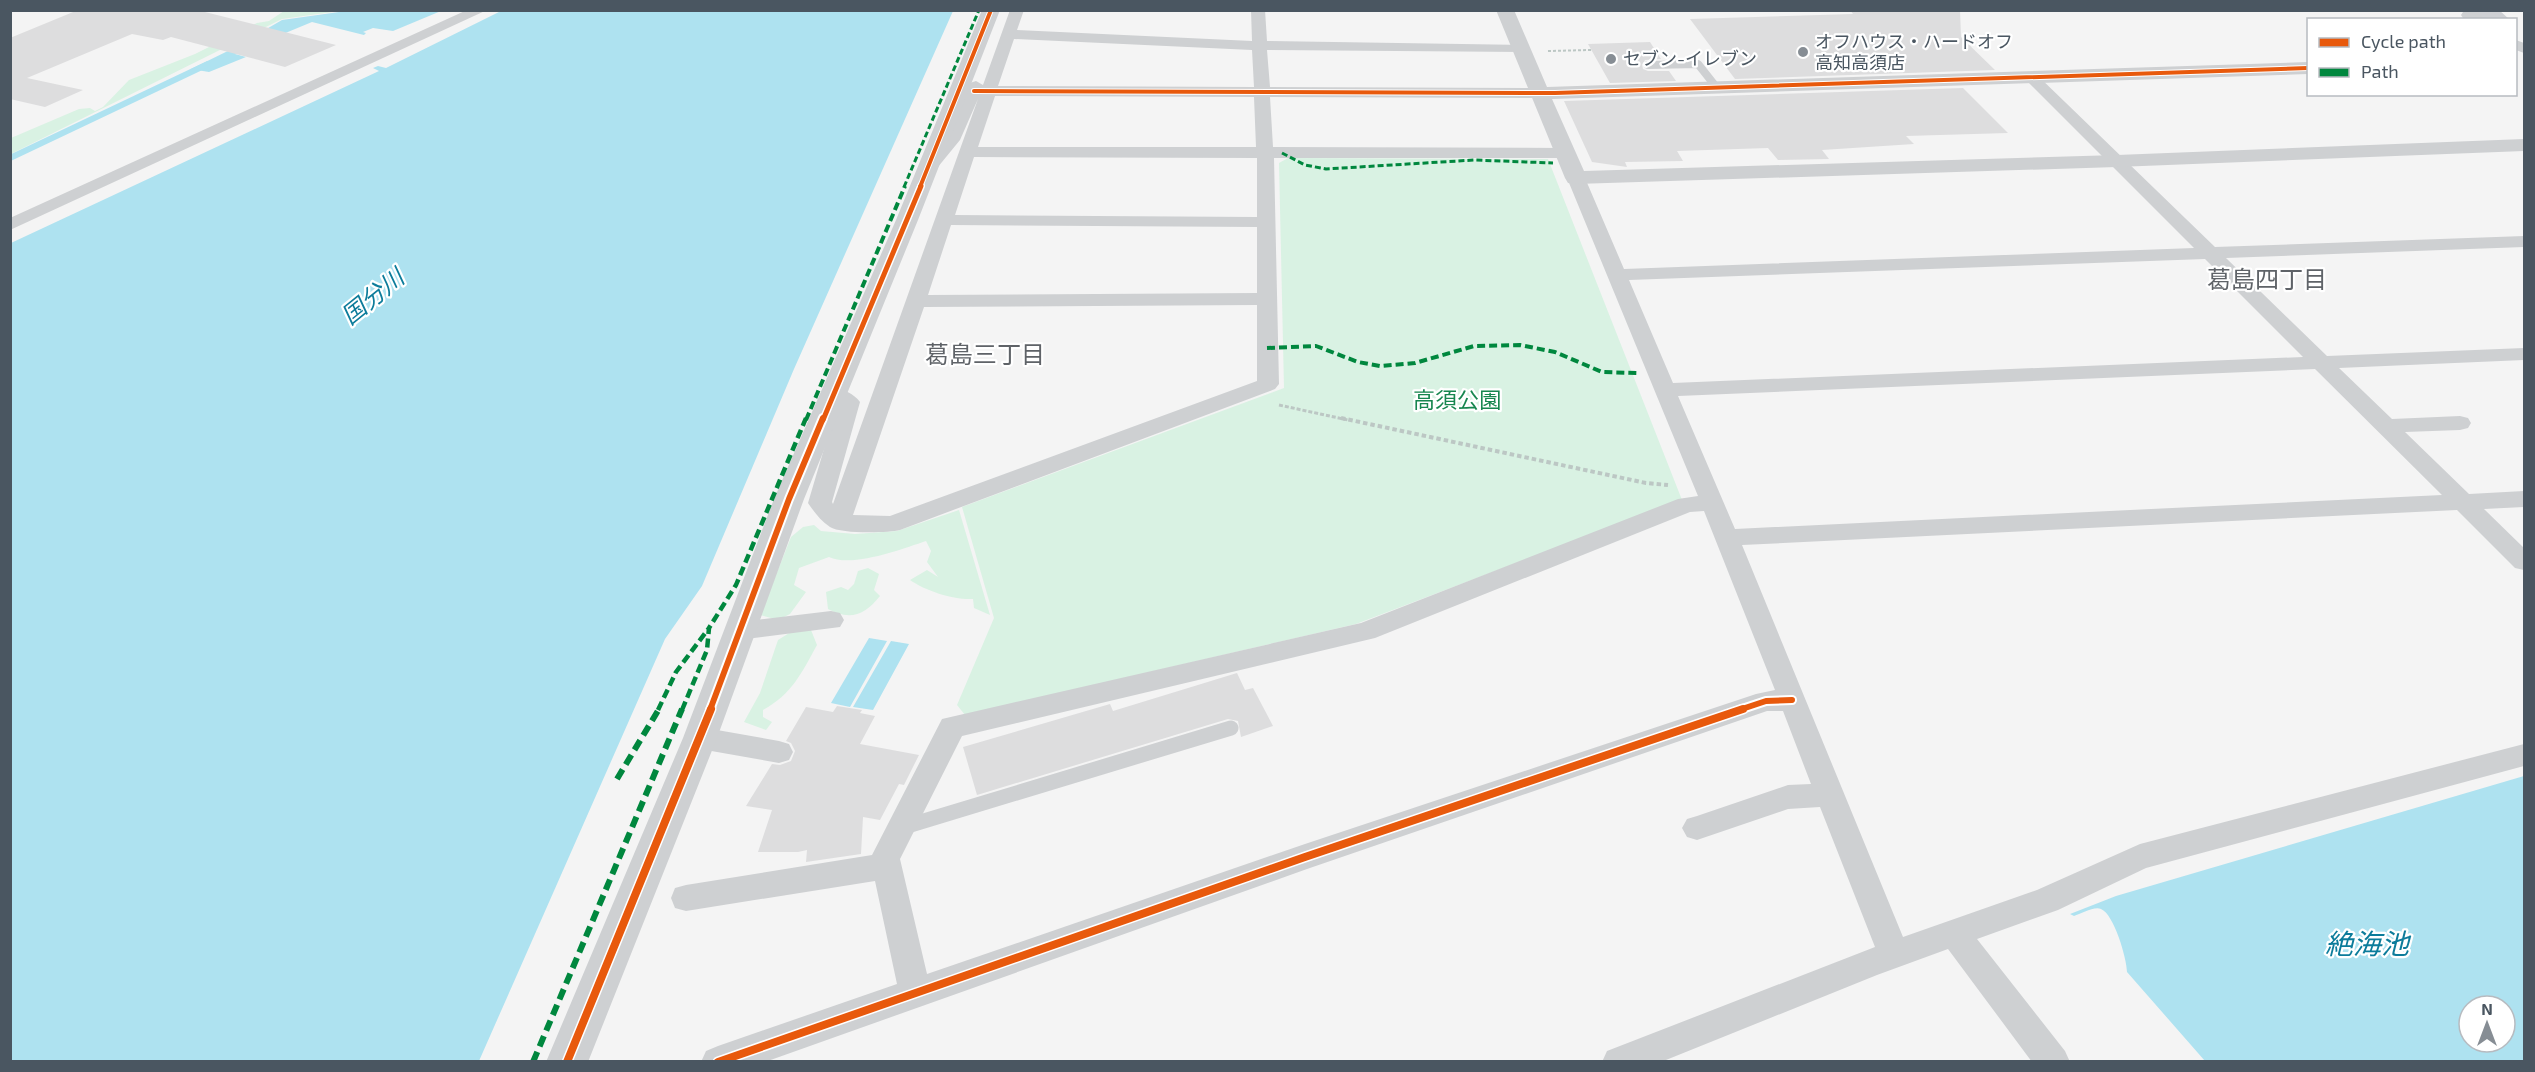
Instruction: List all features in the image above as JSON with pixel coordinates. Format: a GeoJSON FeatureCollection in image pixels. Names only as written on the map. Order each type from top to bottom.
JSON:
{"type":"FeatureCollection","features":[{"type":"Feature","properties":{"kind":"street"},"geometry":{"type":"LineString","coordinates":[[10,209],[190,128],[248,114],[273,90],[452,10]]}},
{"type":"Feature","properties":{"kind":"street"},"geometry":{"type":"LineString","coordinates":[[10,225],[248,114],[480,10]]}},
{"type":"Feature","properties":{"kind":"street"},"geometry":{"type":"LineString","coordinates":[[567,1062],[700,738],[789,499],[907,220],[991,10]]}},
{"type":"Feature","properties":{"kind":"street"},"geometry":{"type":"LineString","coordinates":[[925,171],[952,140],[982,91],[1009,34],[1017,10]]}},
{"type":"Feature","properties":{"kind":"street"},"geometry":{"type":"LineString","coordinates":[[833,394],[849,402],[820,503],[827,514],[839,522],[892,524],[1268,384],[1264,153],[1258,11],[1251,10]]}},
{"type":"Feature","properties":{"kind":"street"},"geometry":{"type":"LineString","coordinates":[[1505,10],[1530,50],[1541,93],[1565,153],[1727,538],[1894,954]]}},
{"type":"Feature","properties":{"kind":"street"},"geometry":{"type":"LineString","coordinates":[[1009,34],[1259,45],[1530,50]]}},
{"type":"Feature","properties":{"kind":"street"},"geometry":{"type":"LineString","coordinates":[[839,522],[969,152],[982,91],[986,50],[976,46]]}},
{"type":"Feature","properties":{"kind":"street"},"geometry":{"type":"LineString","coordinates":[[982,91],[1541,93],[2307,68]]}},
{"type":"Feature","properties":{"kind":"street"},"geometry":{"type":"LineString","coordinates":[[2031,77],[2524,562]]}},
{"type":"Feature","properties":{"kind":"street"},"geometry":{"type":"LineString","coordinates":[[1576,178],[2117,161],[2524,145]]}},
{"type":"Feature","properties":{"kind":"street"},"geometry":{"type":"LineString","coordinates":[[969,152],[1565,153]]}},
{"type":"Feature","properties":{"kind":"street"},"geometry":{"type":"LineString","coordinates":[[945,220],[1265,222]]}},
{"type":"Feature","properties":{"kind":"street"},"geometry":{"type":"LineString","coordinates":[[1617,275],[2524,241]]}},
{"type":"Feature","properties":{"kind":"street"},"geometry":{"type":"LineString","coordinates":[[917,301],[1266,299]]}},
{"type":"Feature","properties":{"kind":"street"},"geometry":{"type":"LineString","coordinates":[[1665,390],[2524,354]]}},
{"type":"Feature","properties":{"kind":"street"},"geometry":{"type":"LineString","coordinates":[[2385,426],[2460,423]]}},
{"type":"Feature","properties":{"kind":"street"},"geometry":{"type":"LineString","coordinates":[[1727,538],[2524,499]]}},
{"type":"Feature","properties":{"kind":"street"},"geometry":{"type":"LineString","coordinates":[[915,993],[885,859],[952,727],[1366,631],[1686,505],[1710,502]]}},
{"type":"Feature","properties":{"kind":"street"},"geometry":{"type":"LineString","coordinates":[[738,631],[831,621]]}},
{"type":"Feature","properties":{"kind":"street"},"geometry":{"type":"LineString","coordinates":[[718,1062],[1305,856],[1766,701],[1792,699]]}},
{"type":"Feature","properties":{"kind":"street"},"geometry":{"type":"LineString","coordinates":[[700,738],[779,752]]}},
{"type":"Feature","properties":{"kind":"street"},"geometry":{"type":"LineString","coordinates":[[1619,1062],[1894,954],[2047,900],[2140,857],[2524,755]]}},
{"type":"Feature","properties":{"kind":"street"},"geometry":{"type":"LineString","coordinates":[[1697,828],[1788,797],[1831,794]]}},
{"type":"Feature","properties":{"kind":"street"},"geometry":{"type":"LineString","coordinates":[[686,898],[885,866]]}},
{"type":"Feature","properties":{"kind":"street"},"geometry":{"type":"LineString","coordinates":[[1954,933],[2053,1062]]}},
{"type":"Feature","properties":{"kind":"lane"},"geometry":{"type":"LineString","coordinates":[[1648,65],[1698,64],[1717,88]]}},
{"type":"Feature","properties":{"kind":"lane"},"geometry":{"type":"LineString","coordinates":[[900,828],[1231,728]]}},
{"type":"Feature","properties":{"kind":"path"},"geometry":{"type":"LineString","coordinates":[[1530,50],[1591,50]]}},
{"type":"Feature","properties":{"kind":"path"},"geometry":{"type":"LineString","coordinates":[[1257,389],[1277,404],[1646,483],[1670,485]]}},
{"type":"Feature","properties":{"kind":"green space"},"geometry":{"type":"Polygon","coordinates":[[[284,11],[340,11],[282,19],[11,154],[11,138],[79,109],[90,108],[95,111],[103,107],[129,80],[195,54],[257,23],[269,21],[284,11]]]}},
{"type":"Feature","properties":{"kind":"green space","name":"高須公園"},"geometry":{"type":"Polygon","coordinates":[[[1288,158],[1548,159],[1682,500],[1356,624],[965,715],[957,705],[994,618],[962,507],[1284,388],[1279,163],[1288,158]]]}},
{"type":"Feature","properties":{"kind":"green space"},"geometry":{"type":"Polygon","coordinates":[[[959,510],[990,615],[974,608],[973,599],[940,594],[910,580],[927,570],[938,577],[927,562],[931,551],[926,541],[863,559],[839,560],[829,557],[799,568],[794,585],[806,592],[790,614],[778,620],[760,615],[791,537],[803,527],[814,525],[821,531],[855,534],[897,531],[959,510]]]}},
{"type":"Feature","properties":{"kind":"green space"},"geometry":{"type":"Polygon","coordinates":[[[868,568],[879,574],[874,590],[880,596],[874,603],[863,612],[850,615],[843,615],[828,609],[826,592],[841,587],[848,590],[854,584],[858,571],[868,568]]]}},
{"type":"Feature","properties":{"kind":"green space"},"geometry":{"type":"Polygon","coordinates":[[[794,630],[811,630],[817,645],[789,690],[763,710],[763,717],[772,722],[766,730],[744,722],[760,693],[778,640],[794,630]]]}},
{"type":"Feature","properties":{"kind":"water","name":"国分川"},"geometry":{"type":"Polygon","coordinates":[[[503,10],[953,11],[794,369],[702,586],[665,639],[479,1061],[11,1061],[11,243],[379,71],[373,68],[378,66],[386,68],[503,10]]]}},
{"type":"Feature","properties":{"kind":"water"},"geometry":{"type":"Polygon","coordinates":[[[346,11],[441,11],[393,31],[373,28],[363,32],[366,33],[364,35],[312,22],[235,54],[246,57],[209,72],[191,69],[234,48],[282,20],[346,11]]]}},
{"type":"Feature","properties":{"kind":"water"},"geometry":{"type":"Polygon","coordinates":[[[869,638],[887,641],[850,707],[831,703],[869,638]]]}},
{"type":"Feature","properties":{"kind":"water"},"geometry":{"type":"Polygon","coordinates":[[[891,641],[909,644],[873,710],[853,707],[891,641]]]}},
{"type":"Feature","properties":{"kind":"water","name":"絶海池"},"geometry":{"type":"Polygon","coordinates":[[[2524,776],[2524,1061],[2205,1061],[2127,972],[2119,938],[2106,913],[2098,908],[2074,916],[2070,914],[2116,896],[2524,776]]]}},
{"type":"Feature","properties":{"kind":"building"},"geometry":{"type":"Polygon","coordinates":[[[78,10],[197,10],[336,45],[285,67],[171,37],[163,40],[132,34],[27,78],[83,90],[45,107],[10,99],[10,38],[78,10]]]}},
{"type":"Feature","properties":{"kind":"building"},"geometry":{"type":"Polygon","coordinates":[[[1850,10],[1960,10],[1961,37],[1995,70],[1735,79],[1690,19],[1853,14],[1850,10]]]}},
{"type":"Feature","properties":{"kind":"building"},"geometry":{"type":"Polygon","coordinates":[[[1650,42],[1661,59],[1645,60],[1642,65],[1643,69],[1669,71],[1676,81],[1610,83],[1588,44],[1650,42]]]}},
{"type":"Feature","properties":{"kind":"building"},"geometry":{"type":"Polygon","coordinates":[[[1963,88],[2008,133],[1906,136],[1914,144],[1822,150],[1829,159],[1778,160],[1768,148],[1677,151],[1683,161],[1625,162],[1627,167],[1592,162],[1564,101],[1963,88]]]}},
{"type":"Feature","properties":{"kind":"building"},"geometry":{"type":"Polygon","coordinates":[[[1237,673],[1245,690],[1253,688],[1273,726],[1241,737],[1238,721],[1228,719],[977,795],[963,747],[1110,704],[1113,711],[1237,673]]]}},
{"type":"Feature","properties":{"kind":"building"},"geometry":{"type":"Polygon","coordinates":[[[837,706],[862,710],[860,713],[875,716],[860,744],[919,755],[904,785],[899,784],[880,820],[863,817],[861,854],[806,862],[807,850],[758,852],[772,810],[746,806],[772,764],[780,765],[791,761],[795,751],[791,743],[786,741],[806,707],[833,712],[837,706]]]}},
{"type":"Feature","properties":{"kind":"waterway"},"geometry":{"type":"LineString","coordinates":[[10,158],[208,64]]}},
{"type":"Feature","properties":{"kind":"marked path"},"geometry":{"type":"LineString","coordinates":[[533,1062],[707,650],[709,628],[736,585],[979,10]]}},
{"type":"Feature","properties":{"kind":"marked path"},"geometry":{"type":"LineString","coordinates":[[1282,153],[1305,165],[1326,169],[1474,160],[1553,163]]}},
{"type":"Feature","properties":{"kind":"marked path"},"geometry":{"type":"LineString","coordinates":[[1267,348],[1316,346],[1358,362],[1380,366],[1415,363],[1474,346],[1520,345],[1555,352],[1602,372],[1637,373]]}},
{"type":"Feature","properties":{"kind":"marked path"},"geometry":{"type":"LineString","coordinates":[[617,779],[658,711],[676,672],[709,628]]}},
{"type":"Feature","properties":{"kind":"cycle path"},"geometry":{"type":"LineString","coordinates":[[567,1062],[700,738],[789,499],[907,220],[991,10]]}},
{"type":"Feature","properties":{"kind":"cycle path"},"geometry":{"type":"LineString","coordinates":[[974,91],[1555,93],[2307,68]]}},
{"type":"Feature","properties":{"kind":"cycle path"},"geometry":{"type":"LineString","coordinates":[[718,1062],[1305,857],[1766,701],[1792,700]]}},
{"type":"Feature","properties":{"kind":"place","name":"オフハウス・ハードオフ 高知高須店"},"geometry":{"type":"Point","coordinates":[1803,52]}},
{"type":"Feature","properties":{"kind":"place","name":"セブン-イレブン"},"geometry":{"type":"Point","coordinates":[1611,59]}},
{"type":"Feature","properties":{"kind":"district","name":"葛島四丁目"},"geometry":{"type":"Point","coordinates":[2267,280]}},
{"type":"Feature","properties":{"kind":"district","name":"葛島三丁目"},"geometry":{"type":"Point","coordinates":[985,355]}}]}
